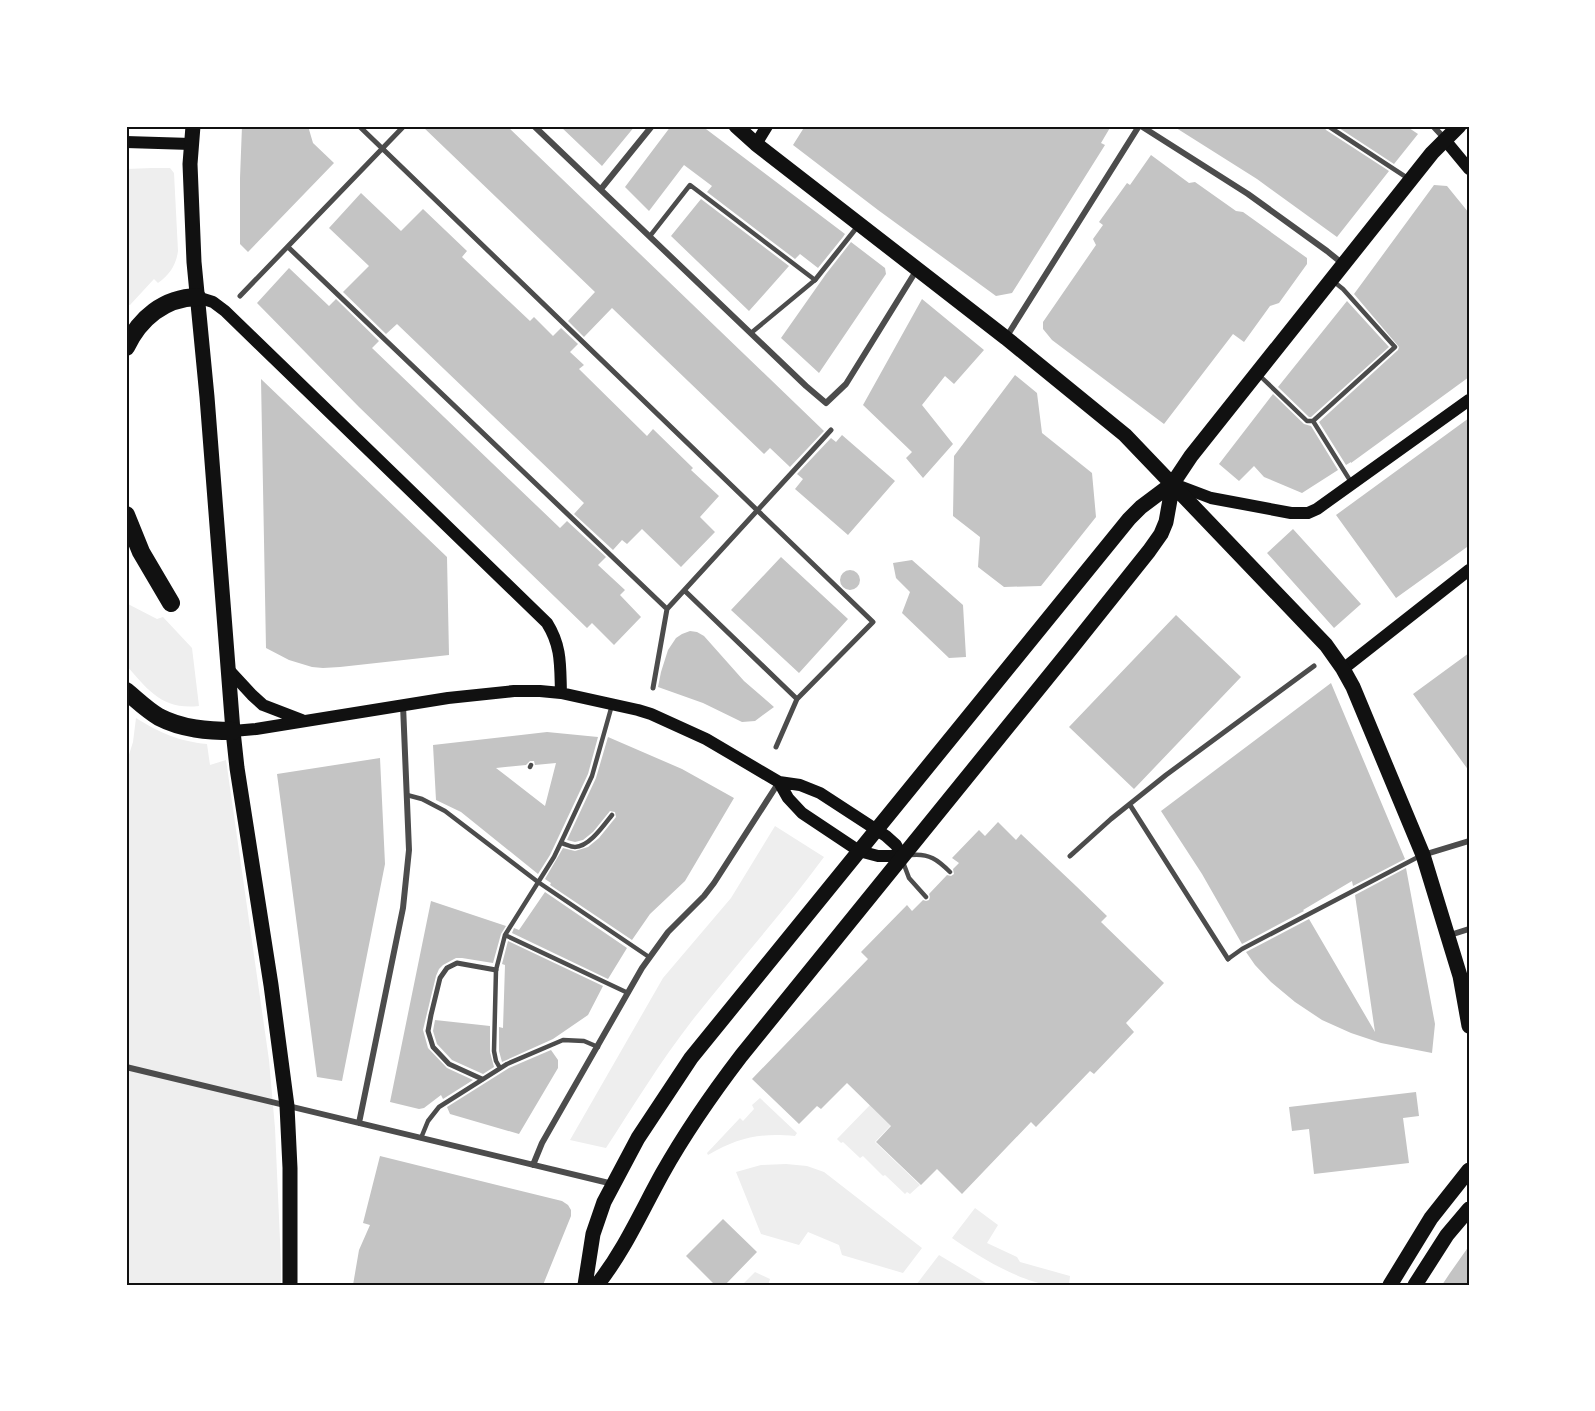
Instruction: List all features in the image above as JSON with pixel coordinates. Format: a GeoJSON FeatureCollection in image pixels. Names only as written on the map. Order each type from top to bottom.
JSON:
{"type":"FeatureCollection","features":[{"type":"Feature","properties":{"kind":"highway"},"geometry":{"type":"LineString","coordinates":[[126,347],[136,329],[156,310],[178,299],[197,297]]}},
{"type":"Feature","properties":{"kind":"highway"},"geometry":{"type":"LineString","coordinates":[[126,515],[141,552],[171,603]]}},
{"type":"Feature","properties":{"kind":"highway"},"geometry":{"type":"LineString","coordinates":[[126,691],[151,712],[177,724],[213,731],[233,731]]}},
{"type":"Feature","properties":{"kind":"main road"},"geometry":{"type":"LineString","coordinates":[[192,126],[191,185],[197,297],[233,731],[287,1106],[291,1285]]}},
{"type":"Feature","properties":{"kind":"main road"},"geometry":{"type":"LineString","coordinates":[[736,126],[859,225],[1006,338],[1125,435],[1326,645],[1353,687],[1423,855],[1465,997],[1469,1025]]}},
{"type":"Feature","properties":{"kind":"main road"},"geometry":{"type":"LineString","coordinates":[[756,144],[766,126]]}},
{"type":"Feature","properties":{"kind":"main road"},"geometry":{"type":"LineString","coordinates":[[585,1285],[593,1234],[613,1184],[644,1129],[691,1058],[1129,519],[1173,483],[1191,456],[1447,133],[1459,126]]}},
{"type":"Feature","properties":{"kind":"main road"},"geometry":{"type":"LineString","coordinates":[[1447,133],[1469,169]]}},
{"type":"Feature","properties":{"kind":"main road"},"geometry":{"type":"LineString","coordinates":[[126,142],[191,144]]}},
{"type":"Feature","properties":{"kind":"main road"},"geometry":{"type":"LineString","coordinates":[[197,297],[213,302],[225,311],[548,623],[558,644],[561,693]]}},
{"type":"Feature","properties":{"kind":"main road"},"geometry":{"type":"LineString","coordinates":[[1173,483],[1211,498],[1300,514],[1314,511],[1469,400]]}},
{"type":"Feature","properties":{"kind":"main road"},"geometry":{"type":"LineString","coordinates":[[597,1285],[632,1232],[680,1144],[719,1084],[1149,551],[1166,522],[1173,483]]}},
{"type":"Feature","properties":{"kind":"main road"},"geometry":{"type":"LineString","coordinates":[[1343,669],[1469,570]]}},
{"type":"Feature","properties":{"kind":"main road"},"geometry":{"type":"LineString","coordinates":[[228,669],[263,705],[303,721]]}},
{"type":"Feature","properties":{"kind":"main road"},"geometry":{"type":"LineString","coordinates":[[233,731],[403,704],[514,691],[561,693],[638,710],[680,726],[718,745],[779,782],[800,785],[820,793],[877,829],[896,845],[902,856]]}},
{"type":"Feature","properties":{"kind":"main road"},"geometry":{"type":"LineString","coordinates":[[779,782],[788,798],[802,813],[859,851],[878,856],[902,856]]}},
{"type":"Feature","properties":{"kind":"main road"},"geometry":{"type":"LineString","coordinates":[[1390,1285],[1431,1218],[1469,1170]]}},
{"type":"Feature","properties":{"kind":"main road"},"geometry":{"type":"LineString","coordinates":[[1415,1285],[1447,1235],[1469,1209]]}},
{"type":"Feature","properties":{"kind":"street"},"geometry":{"type":"LineString","coordinates":[[359,126],[873,622],[797,699],[776,747]]}},
{"type":"Feature","properties":{"kind":"street"},"geometry":{"type":"LineString","coordinates":[[240,296],[404,126]]}},
{"type":"Feature","properties":{"kind":"street"},"geometry":{"type":"LineString","coordinates":[[534,126],[826,403],[846,384],[917,270]]}},
{"type":"Feature","properties":{"kind":"street"},"geometry":{"type":"LineString","coordinates":[[601,189],[652,126]]}},
{"type":"Feature","properties":{"kind":"street"},"geometry":{"type":"LineString","coordinates":[[1006,338],[1140,126],[1248,194],[1327,250],[1344,265]]}},
{"type":"Feature","properties":{"kind":"street"},"geometry":{"type":"LineString","coordinates":[[1433,126],[1447,133]]}},
{"type":"Feature","properties":{"kind":"street"},"geometry":{"type":"LineString","coordinates":[[815,280],[859,225]]}},
{"type":"Feature","properties":{"kind":"street"},"geometry":{"type":"LineString","coordinates":[[288,247],[667,609]]}},
{"type":"Feature","properties":{"kind":"street"},"geometry":{"type":"LineString","coordinates":[[653,688],[667,609],[831,430]]}},
{"type":"Feature","properties":{"kind":"street"},"geometry":{"type":"LineString","coordinates":[[685,591],[797,699]]}},
{"type":"Feature","properties":{"kind":"street"},"geometry":{"type":"LineString","coordinates":[[1070,856],[1111,819],[1166,775],[1314,666]]}},
{"type":"Feature","properties":{"kind":"street"},"geometry":{"type":"LineString","coordinates":[[359,1123],[403,908],[409,850],[403,704]]}},
{"type":"Feature","properties":{"kind":"street"},"geometry":{"type":"LineString","coordinates":[[533,1165],[542,1143],[649,957],[668,932],[714,884],[779,782]]}},
{"type":"Feature","properties":{"kind":"street"},"geometry":{"type":"LineString","coordinates":[[1130,805],[1228,958]]}},
{"type":"Feature","properties":{"kind":"street"},"geometry":{"type":"LineString","coordinates":[[1423,855],[1469,841]]}},
{"type":"Feature","properties":{"kind":"street"},"geometry":{"type":"LineString","coordinates":[[1448,935],[1469,929]]}},
{"type":"Feature","properties":{"kind":"street"},"geometry":{"type":"LineString","coordinates":[[482,1079],[449,1064],[433,1047],[428,1031],[430,1015],[440,978],[447,968],[457,963],[496,970]]}},
{"type":"Feature","properties":{"kind":"street"},"geometry":{"type":"LineString","coordinates":[[126,1067],[613,1184]]}},
{"type":"Feature","properties":{"kind":"lane"},"geometry":{"type":"LineString","coordinates":[[1328,126],[1411,180]]}},
{"type":"Feature","properties":{"kind":"lane"},"geometry":{"type":"LineString","coordinates":[[650,236],[690,185],[815,280],[751,333]]}},
{"type":"Feature","properties":{"kind":"lane"},"geometry":{"type":"LineString","coordinates":[[1257,374],[1310,422],[1395,347],[1332,279]]}},
{"type":"Feature","properties":{"kind":"lane"},"geometry":{"type":"LineString","coordinates":[[1313,421],[1353,484]]}},
{"type":"Feature","properties":{"kind":"lane"},"geometry":{"type":"LineString","coordinates":[[500,1068],[494,1051],[496,970],[505,935],[561,843],[592,776],[612,704]]}},
{"type":"Feature","properties":{"kind":"lane"},"geometry":{"type":"LineString","coordinates":[[407,795],[422,799],[445,812],[538,882],[649,957]]}},
{"type":"Feature","properties":{"kind":"lane"},"geometry":{"type":"LineString","coordinates":[[561,843],[575,847],[585,845],[612,815]]}},
{"type":"Feature","properties":{"kind":"lane"},"geometry":{"type":"LineString","coordinates":[[926,897],[909,878],[902,856],[928,855],[950,872]]}},
{"type":"Feature","properties":{"kind":"lane"},"geometry":{"type":"LineString","coordinates":[[1228,958],[1423,855]]}},
{"type":"Feature","properties":{"kind":"lane"},"geometry":{"type":"LineString","coordinates":[[505,935],[628,993]]}},
{"type":"Feature","properties":{"kind":"lane"},"geometry":{"type":"LineString","coordinates":[[421,1138],[428,1121],[436,1110],[500,1068],[563,1040],[584,1041],[598,1047]]}},
{"type":"Feature","properties":{"kind":"shaded area"},"geometry":{"type":"Polygon","coordinates":[[[170,168],[174,173],[178,251],[174,266],[158,283],[154,279],[130,305],[126,305],[126,169],[170,168]]]}},
{"type":"Feature","properties":{"kind":"shaded area"},"geometry":{"type":"Polygon","coordinates":[[[126,603],[157,619],[163,617],[192,648],[199,706],[175,705],[165,701],[141,683],[126,665],[126,603]]]}},
{"type":"Feature","properties":{"kind":"shaded area"},"geometry":{"type":"Polygon","coordinates":[[[136,718],[170,736],[207,744],[210,765],[226,760],[269,1060],[275,1128],[281,1285],[126,1285],[126,764],[133,742],[136,718]]]}},
{"type":"Feature","properties":{"kind":"shaded area"},"geometry":{"type":"Polygon","coordinates":[[[775,826],[824,857],[680,1037],[606,1148],[570,1140],[663,978],[731,898],[775,826]]]}},
{"type":"Feature","properties":{"kind":"shaded area"},"geometry":{"type":"Polygon","coordinates":[[[760,1098],[797,1133],[795,1136],[771,1135],[740,1140],[708,1155],[707,1153],[740,1118],[743,1121],[754,1109],[752,1105],[760,1098]]]}},
{"type":"Feature","properties":{"kind":"shaded area"},"geometry":{"type":"Polygon","coordinates":[[[870,1105],[891,1125],[875,1142],[920,1185],[910,1194],[907,1192],[905,1194],[863,1156],[860,1158],[837,1139],[870,1105]]]}},
{"type":"Feature","properties":{"kind":"shaded area"},"geometry":{"type":"Polygon","coordinates":[[[761,1165],[807,1166],[824,1172],[922,1248],[903,1273],[842,1255],[839,1245],[808,1232],[799,1245],[761,1234],[736,1172],[761,1165]]]}},
{"type":"Feature","properties":{"kind":"shaded area"},"geometry":{"type":"Polygon","coordinates":[[[975,1208],[998,1225],[987,1243],[1017,1257],[1020,1262],[1070,1276],[1069,1285],[1050,1285],[1025,1279],[986,1260],[952,1238],[975,1208]]]}},
{"type":"Feature","properties":{"kind":"shaded area"},"geometry":{"type":"Polygon","coordinates":[[[939,1255],[989,1285],[916,1285],[939,1255]]]}},
{"type":"Feature","properties":{"kind":"shaded area"},"geometry":{"type":"Polygon","coordinates":[[[755,1272],[770,1279],[768,1285],[742,1285],[755,1272]]]}},
{"type":"Feature","properties":{"kind":"building"},"geometry":{"type":"Polygon","coordinates":[[[242,126],[308,126],[313,143],[334,163],[248,252],[240,244],[242,126]]]}},
{"type":"Feature","properties":{"kind":"building"},"geometry":{"type":"Polygon","coordinates":[[[422,126],[507,126],[824,431],[790,467],[770,448],[764,454],[612,308],[584,337],[568,321],[595,292],[422,126]]]}},
{"type":"Feature","properties":{"kind":"building"},"geometry":{"type":"Polygon","coordinates":[[[560,126],[635,126],[602,166],[560,126]]]}},
{"type":"Feature","properties":{"kind":"building"},"geometry":{"type":"Polygon","coordinates":[[[671,126],[702,126],[845,234],[818,268],[800,254],[795,259],[707,192],[712,186],[684,165],[649,211],[625,187],[671,126]]]}},
{"type":"Feature","properties":{"kind":"building"},"geometry":{"type":"Polygon","coordinates":[[[805,126],[1111,126],[1101,143],[1105,145],[1012,293],[996,296],[793,145],[805,126]]]}},
{"type":"Feature","properties":{"kind":"building"},"geometry":{"type":"Polygon","coordinates":[[[1173,126],[1324,126],[1326,130],[1389,171],[1337,237],[1257,179],[1173,126]]]}},
{"type":"Feature","properties":{"kind":"building"},"geometry":{"type":"Polygon","coordinates":[[[1336,126],[1406,126],[1418,134],[1394,164],[1336,126]]]}},
{"type":"Feature","properties":{"kind":"building"},"geometry":{"type":"Polygon","coordinates":[[[1151,155],[1189,183],[1195,182],[1236,211],[1243,212],[1307,258],[1307,264],[1279,303],[1270,306],[1244,342],[1233,334],[1164,424],[1052,340],[1043,329],[1043,322],[1096,245],[1093,239],[1103,225],[1099,222],[1127,183],[1130,185],[1151,155]]]}},
{"type":"Feature","properties":{"kind":"building"},"geometry":{"type":"Polygon","coordinates":[[[1434,185],[1447,186],[1469,213],[1469,377],[1346,465],[1319,422],[1399,347],[1354,294],[1434,185]]]}},
{"type":"Feature","properties":{"kind":"building"},"geometry":{"type":"Polygon","coordinates":[[[361,193],[401,231],[423,209],[467,251],[462,257],[530,321],[534,317],[553,336],[561,328],[578,344],[570,352],[584,365],[579,369],[647,436],[653,429],[719,496],[700,517],[715,532],[681,567],[642,529],[627,544],[622,540],[613,550],[574,514],[584,503],[397,324],[386,334],[343,292],[369,266],[329,228],[361,193]]]}},
{"type":"Feature","properties":{"kind":"building"},"geometry":{"type":"Polygon","coordinates":[[[701,199],[789,266],[749,311],[671,236],[701,199]]]}},
{"type":"Feature","properties":{"kind":"building"},"geometry":{"type":"Polygon","coordinates":[[[851,242],[885,268],[886,274],[819,373],[781,338],[851,242]]]}},
{"type":"Feature","properties":{"kind":"building"},"geometry":{"type":"Polygon","coordinates":[[[289,268],[329,306],[336,299],[379,341],[372,348],[560,528],[567,521],[606,557],[598,565],[625,590],[620,595],[641,617],[614,645],[592,623],[587,628],[359,407],[257,303],[289,268]]]}},
{"type":"Feature","properties":{"kind":"building"},"geometry":{"type":"Polygon","coordinates":[[[922,299],[984,350],[954,384],[945,376],[922,405],[953,444],[923,478],[906,458],[912,452],[863,405],[922,299]]]}},
{"type":"Feature","properties":{"kind":"building"},"geometry":{"type":"Polygon","coordinates":[[[1347,301],[1389,347],[1309,417],[1278,387],[1347,301]]]}},
{"type":"Feature","properties":{"kind":"building"},"geometry":{"type":"Polygon","coordinates":[[[1015,375],[1037,393],[1042,433],[1092,473],[1096,517],[1041,586],[1004,587],[978,567],[980,537],[953,516],[954,456],[1015,375]]]}},
{"type":"Feature","properties":{"kind":"building"},"geometry":{"type":"Polygon","coordinates":[[[261,379],[447,557],[449,655],[323,668],[289,660],[266,648],[261,379]]]}},
{"type":"Feature","properties":{"kind":"building"},"geometry":{"type":"Polygon","coordinates":[[[1273,394],[1304,424],[1311,426],[1338,470],[1302,493],[1264,477],[1254,466],[1239,481],[1219,464],[1273,394]]]}},
{"type":"Feature","properties":{"kind":"building"},"geometry":{"type":"Polygon","coordinates":[[[1469,418],[1469,541],[1467,547],[1396,598],[1336,515],[1469,418]]]}},
{"type":"Feature","properties":{"kind":"building"},"geometry":{"type":"Polygon","coordinates":[[[842,435],[895,481],[848,535],[795,489],[803,479],[797,474],[831,438],[836,442],[842,435]]]}},
{"type":"Feature","properties":{"kind":"building"},"geometry":{"type":"Polygon","coordinates":[[[1293,529],[1361,604],[1334,628],[1267,553],[1293,529]]]}},
{"type":"Feature","properties":{"kind":"building"},"geometry":{"type":"Polygon","coordinates":[[[781,557],[848,619],[799,673],[731,610],[781,557]]]}},
{"type":"Feature","properties":{"kind":"building"},"geometry":{"type":"Polygon","coordinates":[[[912,560],[963,605],[966,657],[949,658],[902,613],[910,592],[896,578],[893,563],[912,560]]]}},
{"type":"Feature","properties":{"kind":"building"},"geometry":{"type":"Polygon","coordinates":[[[850,570],[857,573],[860,580],[857,587],[850,590],[843,587],[840,580],[843,573],[850,570]]]}},
{"type":"Feature","properties":{"kind":"building"},"geometry":{"type":"Polygon","coordinates":[[[1176,615],[1241,677],[1134,789],[1069,727],[1176,615]]]}},
{"type":"Feature","properties":{"kind":"building"},"geometry":{"type":"Polygon","coordinates":[[[690,631],[704,636],[744,681],[774,707],[755,721],[742,722],[703,703],[658,687],[668,650],[676,638],[690,631]]]}},
{"type":"Feature","properties":{"kind":"building"},"geometry":{"type":"Polygon","coordinates":[[[1469,653],[1469,771],[1413,694],[1469,653]]]}},
{"type":"Feature","properties":{"kind":"building"},"geometry":{"type":"Polygon","coordinates":[[[1331,683],[1405,859],[1353,886],[1352,881],[1304,911],[1242,944],[1202,874],[1161,811],[1331,683]]]}},
{"type":"Feature","properties":{"kind":"building"},"geometry":{"type":"Polygon","coordinates":[[[547,732],[598,737],[588,774],[550,855],[538,874],[461,812],[436,800],[433,745],[547,732]],[[534,761],[526,765],[496,768],[545,806],[556,763],[535,765],[534,761]]]}},
{"type":"Feature","properties":{"kind":"building"},"geometry":{"type":"Polygon","coordinates":[[[608,737],[682,769],[734,798],[685,881],[650,914],[632,940],[550,885],[551,883],[545,879],[563,848],[575,851],[588,847],[599,838],[616,817],[615,812],[610,811],[593,832],[583,840],[575,842],[567,840],[596,778],[608,737]]]}},
{"type":"Feature","properties":{"kind":"building"},"geometry":{"type":"Polygon","coordinates":[[[380,758],[385,864],[342,1081],[317,1077],[277,774],[380,758]]]}},
{"type":"Feature","properties":{"kind":"building"},"geometry":{"type":"Polygon","coordinates":[[[998,822],[1016,840],[1021,834],[1107,916],[1101,922],[1164,983],[1126,1023],[1134,1032],[1094,1074],[1090,1071],[1036,1127],[1031,1122],[962,1194],[937,1169],[921,1185],[876,1142],[891,1126],[847,1083],[821,1109],[817,1106],[799,1124],[752,1079],[868,959],[861,952],[907,905],[912,911],[923,900],[929,900],[929,894],[947,875],[954,874],[953,869],[959,863],[952,858],[979,830],[985,836],[998,822]]]}},
{"type":"Feature","properties":{"kind":"building"},"geometry":{"type":"Polygon","coordinates":[[[1406,868],[1435,1024],[1432,1053],[1381,1043],[1322,1020],[1271,982],[1246,952],[1309,919],[1375,1032],[1355,895],[1406,868]]]}},
{"type":"Feature","properties":{"kind":"building"},"geometry":{"type":"Polygon","coordinates":[[[545,892],[627,948],[608,979],[512,933],[514,928],[519,930],[545,892]]]}},
{"type":"Feature","properties":{"kind":"building"},"geometry":{"type":"Polygon","coordinates":[[[431,901],[506,926],[501,934],[493,963],[456,958],[439,969],[423,1030],[428,1048],[447,1068],[473,1080],[443,1099],[441,1095],[424,1108],[419,1109],[390,1102],[431,901]]]}},
{"type":"Feature","properties":{"kind":"building"},"geometry":{"type":"Polygon","coordinates":[[[508,941],[603,986],[588,1015],[553,1039],[502,1062],[499,1051],[499,1027],[503,1028],[505,965],[502,964],[508,941]]]}},
{"type":"Feature","properties":{"kind":"building"},"geometry":{"type":"Polygon","coordinates":[[[435,1020],[490,1026],[490,1052],[494,1067],[483,1074],[452,1060],[437,1044],[433,1031],[435,1020]]]}},
{"type":"Feature","properties":{"kind":"building"},"geometry":{"type":"Polygon","coordinates":[[[551,1050],[558,1060],[558,1068],[519,1134],[450,1114],[447,1107],[509,1068],[551,1050]]]}},
{"type":"Feature","properties":{"kind":"building"},"geometry":{"type":"Polygon","coordinates":[[[1416,1092],[1419,1116],[1403,1118],[1409,1163],[1314,1174],[1309,1129],[1292,1131],[1289,1107],[1416,1092]]]}},
{"type":"Feature","properties":{"kind":"building"},"geometry":{"type":"Polygon","coordinates":[[[380,1156],[562,1201],[568,1205],[571,1216],[543,1285],[353,1285],[359,1250],[370,1225],[363,1223],[380,1156]]]}},
{"type":"Feature","properties":{"kind":"building"},"geometry":{"type":"Polygon","coordinates":[[[723,1219],[757,1252],[725,1285],[715,1285],[686,1256],[723,1219]]]}},
{"type":"Feature","properties":{"kind":"building"},"geometry":{"type":"Polygon","coordinates":[[[1469,1246],[1469,1285],[1442,1285],[1450,1273],[1469,1246]]]}}]}
